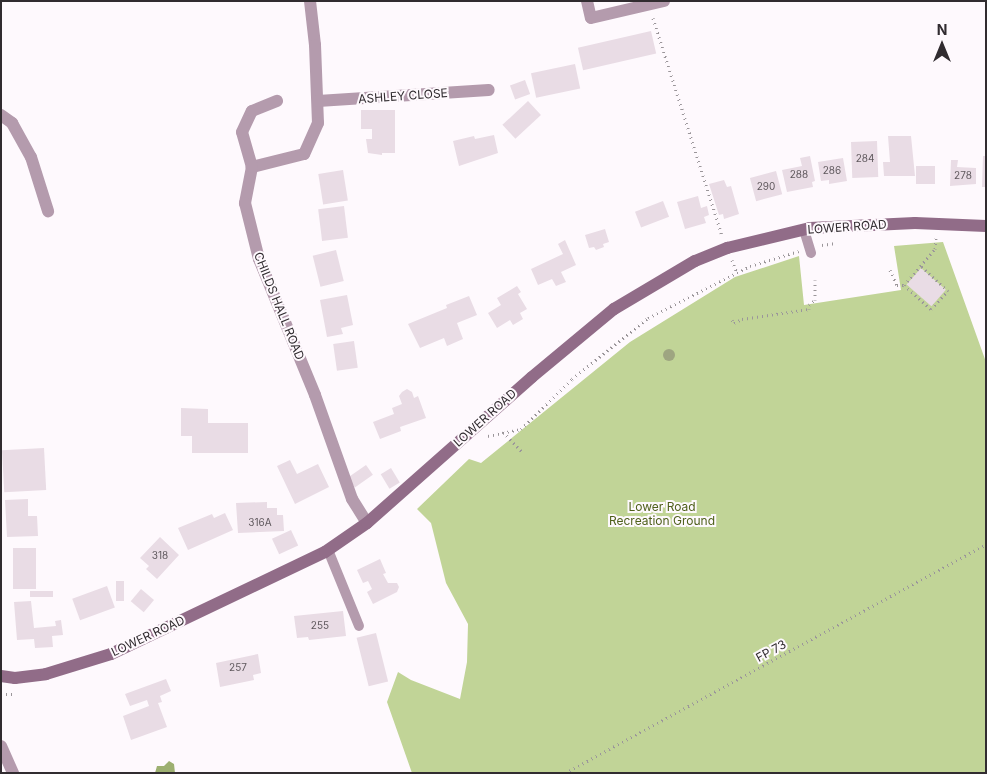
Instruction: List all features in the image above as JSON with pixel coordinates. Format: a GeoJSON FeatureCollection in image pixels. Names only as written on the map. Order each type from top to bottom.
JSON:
{"type":"FeatureCollection","features":[{"type":"Feature","properties":{"kind":"street"},"geometry":{"type":"LineString","coordinates":[[277,101],[252,111],[242,132],[252,167],[304,154],[318,123],[315,45],[310,1]]}},
{"type":"Feature","properties":{"kind":"street"},"geometry":{"type":"LineString","coordinates":[[587,1],[591,18],[664,1]]}},
{"type":"Feature","properties":{"kind":"street","name":"ASHLEY CLOSE"},"geometry":{"type":"LineString","coordinates":[[318,101],[489,90]]}},
{"type":"Feature","properties":{"kind":"street"},"geometry":{"type":"LineString","coordinates":[[1,115],[12,123],[31,157],[48,211]]}},
{"type":"Feature","properties":{"kind":"street","name":"CHILDS HALL ROAD"},"geometry":{"type":"LineString","coordinates":[[252,167],[245,203],[259,259],[315,396],[352,499],[367,523]]}},
{"type":"Feature","properties":{"kind":"street","name":"LOWER ROAD"},"geometry":{"type":"LineString","coordinates":[[1,676],[15,678],[46,674],[111,654],[328,550],[367,523],[532,377],[614,309],[695,261],[727,248],[804,230],[852,225],[936,230],[986,226]]}},
{"type":"Feature","properties":{"kind":"street"},"geometry":{"type":"LineString","coordinates":[[1,746],[13,773]]}},
{"type":"Feature","properties":{"kind":"lane"},"geometry":{"type":"LineString","coordinates":[[804,230],[810,250]]}},
{"type":"Feature","properties":{"kind":"lane"},"geometry":{"type":"LineString","coordinates":[[328,550],[359,626]]}},
{"type":"Feature","properties":{"kind":"path"},"geometry":{"type":"LineString","coordinates":[[650,5],[667,65],[724,242]]}},
{"type":"Feature","properties":{"kind":"path"},"geometry":{"type":"LineString","coordinates":[[936,230],[944,237]]}},
{"type":"Feature","properties":{"kind":"path"},"geometry":{"type":"LineString","coordinates":[[904,285],[935,249],[936,230]]}},
{"type":"Feature","properties":{"kind":"path"},"geometry":{"type":"LineString","coordinates":[[521,429],[572,380],[648,318],[750,266],[837,243]]}},
{"type":"Feature","properties":{"kind":"path"},"geometry":{"type":"LineString","coordinates":[[729,255],[737,273]]}},
{"type":"Feature","properties":{"kind":"path"},"geometry":{"type":"LineString","coordinates":[[890,270],[898,285],[904,285],[931,309],[948,291],[921,266]]}},
{"type":"Feature","properties":{"kind":"path"},"geometry":{"type":"LineString","coordinates":[[732,320],[734,323],[742,319],[809,309],[815,300],[815,280]]}},
{"type":"Feature","properties":{"kind":"path"},"geometry":{"type":"LineString","coordinates":[[504,432],[522,452]]}},
{"type":"Feature","properties":{"kind":"path","name":"FP 73"},"geometry":{"type":"LineString","coordinates":[[565,773],[986,544]]}},
{"type":"Feature","properties":{"kind":"green space","name":"Lower Road Recreation Ground"},"geometry":{"type":"Polygon","coordinates":[[[943,242],[986,362],[986,773],[412,773],[387,702],[398,672],[411,680],[460,699],[467,662],[468,624],[446,583],[431,523],[417,509],[469,459],[481,463],[630,342],[735,277],[799,256],[804,305],[901,290],[894,246],[943,242]]]}},
{"type":"Feature","properties":{"kind":"shaded area"},"geometry":{"type":"Polygon","coordinates":[[[169,761],[174,764],[175,773],[155,773],[157,766],[164,766],[169,761]]]}},
{"type":"Feature","properties":{"kind":"building"},"geometry":{"type":"Polygon","coordinates":[[[651,31],[656,53],[583,70],[578,48],[651,31]]]}},
{"type":"Feature","properties":{"kind":"building"},"geometry":{"type":"Polygon","coordinates":[[[575,64],[580,88],[536,98],[531,73],[575,64]]]}},
{"type":"Feature","properties":{"kind":"building"},"geometry":{"type":"Polygon","coordinates":[[[525,80],[530,94],[515,100],[510,85],[525,80]]]}},
{"type":"Feature","properties":{"kind":"building"},"geometry":{"type":"Polygon","coordinates":[[[528,101],[541,115],[515,139],[502,125],[528,101]]]}},
{"type":"Feature","properties":{"kind":"building"},"geometry":{"type":"Polygon","coordinates":[[[361,110],[395,110],[395,153],[382,153],[382,155],[368,153],[366,139],[372,139],[372,129],[361,129],[361,110]]]}},
{"type":"Feature","properties":{"kind":"building"},"geometry":{"type":"Polygon","coordinates":[[[494,135],[498,153],[459,166],[453,141],[474,136],[475,139],[494,135]]]}},
{"type":"Feature","properties":{"kind":"building"},"geometry":{"type":"Polygon","coordinates":[[[888,136],[911,136],[915,176],[884,176],[883,162],[890,162],[888,136]]]}},
{"type":"Feature","properties":{"kind":"building"},"geometry":{"type":"Polygon","coordinates":[[[877,141],[878,177],[852,178],[851,142],[877,141]]]}},
{"type":"Feature","properties":{"kind":"building"},"geometry":{"type":"Polygon","coordinates":[[[810,156],[815,181],[812,182],[813,187],[787,192],[782,170],[802,166],[800,158],[810,156]]]}},
{"type":"Feature","properties":{"kind":"building"},"geometry":{"type":"Polygon","coordinates":[[[983,156],[986,156],[986,187],[982,187],[983,156]]]}},
{"type":"Feature","properties":{"kind":"building"},"geometry":{"type":"Polygon","coordinates":[[[843,158],[847,181],[829,184],[829,180],[821,181],[818,162],[843,158]]]}},
{"type":"Feature","properties":{"kind":"building"},"geometry":{"type":"Polygon","coordinates":[[[951,160],[958,160],[957,167],[976,168],[976,184],[950,186],[951,160]]]}},
{"type":"Feature","properties":{"kind":"building"},"geometry":{"type":"Polygon","coordinates":[[[916,166],[935,166],[935,184],[916,184],[916,166]]]}},
{"type":"Feature","properties":{"kind":"building"},"geometry":{"type":"Polygon","coordinates":[[[343,170],[348,201],[323,205],[318,174],[343,170]]]}},
{"type":"Feature","properties":{"kind":"building"},"geometry":{"type":"Polygon","coordinates":[[[776,171],[782,194],[756,201],[750,178],[776,171]]]}},
{"type":"Feature","properties":{"kind":"building"},"geometry":{"type":"Polygon","coordinates":[[[724,180],[727,187],[731,186],[739,214],[724,219],[723,214],[719,215],[709,184],[724,180]]]}},
{"type":"Feature","properties":{"kind":"building"},"geometry":{"type":"Polygon","coordinates":[[[698,196],[701,208],[707,206],[709,215],[704,217],[706,223],[685,229],[677,202],[698,196]]]}},
{"type":"Feature","properties":{"kind":"building"},"geometry":{"type":"Polygon","coordinates":[[[663,201],[669,217],[641,228],[635,212],[663,201]]]}},
{"type":"Feature","properties":{"kind":"building"},"geometry":{"type":"Polygon","coordinates":[[[344,206],[348,238],[322,241],[318,209],[344,206]]]}},
{"type":"Feature","properties":{"kind":"building"},"geometry":{"type":"Polygon","coordinates":[[[605,229],[609,242],[603,244],[604,247],[596,250],[594,247],[589,248],[585,235],[605,229]]]}},
{"type":"Feature","properties":{"kind":"building"},"geometry":{"type":"Polygon","coordinates":[[[565,240],[576,265],[561,272],[566,282],[556,286],[552,279],[538,285],[531,269],[563,254],[558,244],[565,240]]]}},
{"type":"Feature","properties":{"kind":"building"},"geometry":{"type":"Polygon","coordinates":[[[336,250],[344,281],[320,287],[313,256],[336,250]]]}},
{"type":"Feature","properties":{"kind":"building"},"geometry":{"type":"Polygon","coordinates":[[[921,268],[946,290],[931,306],[907,285],[921,268]]]}},
{"type":"Feature","properties":{"kind":"building"},"geometry":{"type":"Polygon","coordinates":[[[517,286],[521,292],[518,294],[527,309],[520,313],[523,319],[513,325],[510,320],[497,328],[488,313],[501,305],[497,298],[517,286]]]}},
{"type":"Feature","properties":{"kind":"building"},"geometry":{"type":"Polygon","coordinates":[[[347,295],[353,325],[341,328],[343,334],[327,337],[320,300],[347,295]]]}},
{"type":"Feature","properties":{"kind":"building"},"geometry":{"type":"Polygon","coordinates":[[[469,296],[477,315],[457,323],[463,339],[447,346],[444,338],[420,348],[408,324],[447,308],[446,305],[469,296]]]}},
{"type":"Feature","properties":{"kind":"building"},"geometry":{"type":"Polygon","coordinates":[[[354,341],[358,368],[337,371],[333,344],[354,341]]]}},
{"type":"Feature","properties":{"kind":"building"},"geometry":{"type":"Polygon","coordinates":[[[407,389],[412,392],[414,398],[418,396],[426,418],[400,427],[401,431],[380,439],[373,422],[394,414],[392,408],[402,404],[399,396],[407,389]]]}},
{"type":"Feature","properties":{"kind":"building"},"geometry":{"type":"Polygon","coordinates":[[[181,408],[208,409],[208,423],[248,423],[248,453],[192,453],[192,436],[181,436],[181,408]]]}},
{"type":"Feature","properties":{"kind":"building"},"geometry":{"type":"Polygon","coordinates":[[[44,448],[46,490],[4,492],[2,450],[44,448]]]}},
{"type":"Feature","properties":{"kind":"building"},"geometry":{"type":"Polygon","coordinates":[[[290,460],[297,474],[318,464],[329,487],[295,504],[277,466],[290,460]]]}},
{"type":"Feature","properties":{"kind":"building"},"geometry":{"type":"Polygon","coordinates":[[[366,465],[373,475],[355,487],[348,478],[366,465]]]}},
{"type":"Feature","properties":{"kind":"building"},"geometry":{"type":"Polygon","coordinates":[[[391,468],[400,483],[389,489],[381,474],[391,468]]]}},
{"type":"Feature","properties":{"kind":"building"},"geometry":{"type":"Polygon","coordinates":[[[28,499],[28,516],[37,516],[38,536],[7,537],[5,500],[28,499]]]}},
{"type":"Feature","properties":{"kind":"building"},"geometry":{"type":"Polygon","coordinates":[[[267,502],[267,508],[277,508],[277,515],[283,515],[284,531],[238,533],[236,503],[267,502]]]}},
{"type":"Feature","properties":{"kind":"building"},"geometry":{"type":"Polygon","coordinates":[[[225,513],[233,530],[188,550],[178,528],[212,514],[214,518],[225,513]]]}},
{"type":"Feature","properties":{"kind":"building"},"geometry":{"type":"Polygon","coordinates":[[[291,530],[298,545],[279,554],[272,539],[291,530]]]}},
{"type":"Feature","properties":{"kind":"building"},"geometry":{"type":"Polygon","coordinates":[[[160,537],[179,555],[157,579],[146,569],[149,566],[140,558],[160,537]]]}},
{"type":"Feature","properties":{"kind":"building"},"geometry":{"type":"Polygon","coordinates":[[[13,548],[36,548],[36,589],[13,589],[13,548]]]}},
{"type":"Feature","properties":{"kind":"building"},"geometry":{"type":"Polygon","coordinates":[[[380,559],[386,573],[383,574],[388,583],[397,583],[399,587],[397,592],[373,604],[367,592],[372,589],[368,581],[363,583],[357,570],[380,559]]]}},
{"type":"Feature","properties":{"kind":"building"},"geometry":{"type":"Polygon","coordinates":[[[116,581],[124,581],[124,601],[116,601],[116,581]]]}},
{"type":"Feature","properties":{"kind":"building"},"geometry":{"type":"Polygon","coordinates":[[[107,586],[115,608],[80,620],[72,599],[107,586]]]}},
{"type":"Feature","properties":{"kind":"building"},"geometry":{"type":"Polygon","coordinates":[[[141,589],[154,600],[144,612],[131,601],[141,589]]]}},
{"type":"Feature","properties":{"kind":"building"},"geometry":{"type":"Polygon","coordinates":[[[30,591],[53,591],[53,597],[30,597],[30,591]]]}},
{"type":"Feature","properties":{"kind":"building"},"geometry":{"type":"Polygon","coordinates":[[[31,601],[34,628],[56,626],[55,621],[61,620],[63,635],[52,636],[53,647],[35,648],[34,639],[17,640],[14,602],[31,601]]]}},
{"type":"Feature","properties":{"kind":"building"},"geometry":{"type":"Polygon","coordinates":[[[343,611],[346,636],[309,640],[308,637],[297,638],[294,616],[343,611]]]}},
{"type":"Feature","properties":{"kind":"building"},"geometry":{"type":"Polygon","coordinates":[[[376,633],[388,682],[369,686],[357,638],[376,633]]]}},
{"type":"Feature","properties":{"kind":"building"},"geometry":{"type":"Polygon","coordinates":[[[258,654],[261,673],[253,675],[254,680],[220,687],[216,663],[258,654]]]}},
{"type":"Feature","properties":{"kind":"building"},"geometry":{"type":"Polygon","coordinates":[[[166,679],[171,691],[160,696],[162,702],[158,703],[167,727],[131,740],[123,716],[149,706],[147,700],[130,706],[125,694],[166,679]]]}}]}
